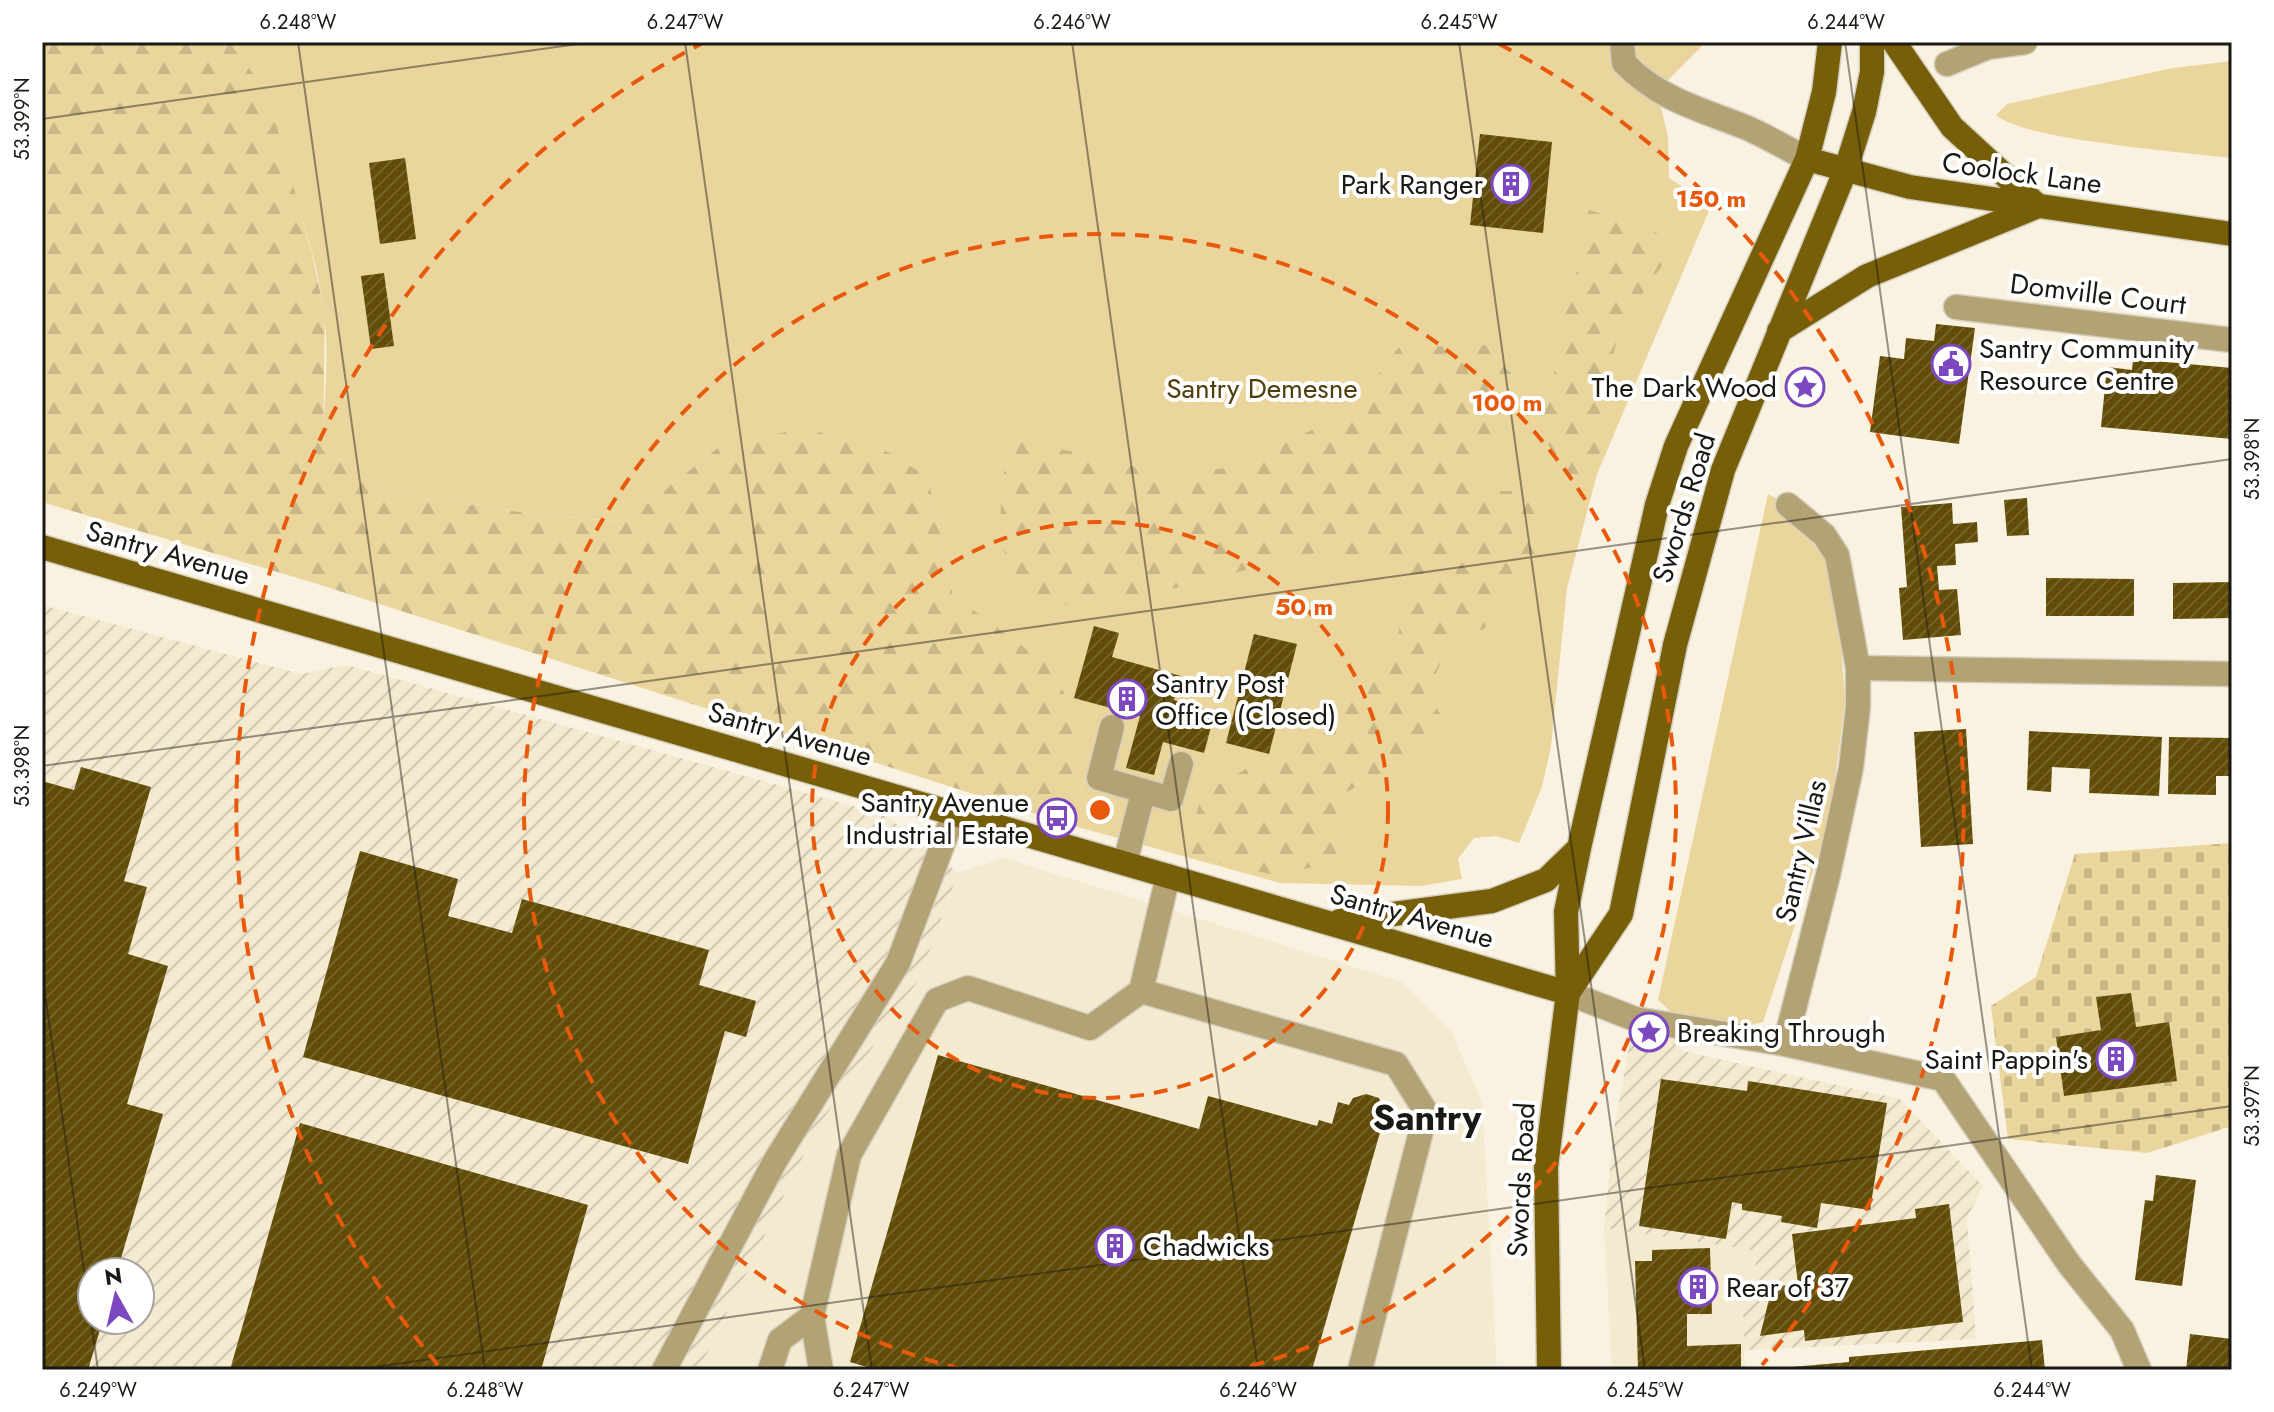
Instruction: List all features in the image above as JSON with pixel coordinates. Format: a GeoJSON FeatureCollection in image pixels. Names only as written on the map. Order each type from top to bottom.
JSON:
{"type":"FeatureCollection","features":[{"type":"Feature","properties":{"kind":"main road","name":"Swords Road"},"geometry":{"type":"LineString","coordinates":[[1549,1370],[1546,1167],[1568,993],[1566,912],[1579,848],[1636,588],[1676,446],[1807,159],[1824,92],[1830,42]]}},
{"type":"Feature","properties":{"kind":"main road","name":"Swords Road"},"geometry":{"type":"LineString","coordinates":[[1568,993],[1621,914],[1675,645],[1723,470],[1846,169],[1864,112],[1872,72],[1872,42]]}},
{"type":"Feature","properties":{"kind":"main road"},"geometry":{"type":"LineString","coordinates":[[1779,331],[1867,276],[2038,206],[1952,127],[1894,42]]}},
{"type":"Feature","properties":{"kind":"main road","name":"Coolock Lane"},"geometry":{"type":"LineString","coordinates":[[1807,159],[1910,187],[2232,234]]}},
{"type":"Feature","properties":{"kind":"main road","name":"Santry Avenue"},"geometry":{"type":"LineString","coordinates":[[42,547],[1568,993]]}},
{"type":"Feature","properties":{"kind":"main road"},"geometry":{"type":"LineString","coordinates":[[1327,922],[1492,901],[1546,880],[1579,848]]}},
{"type":"Feature","properties":{"kind":"street"},"geometry":{"type":"LineString","coordinates":[[1622,42],[1624,63],[1644,84],[1675,102],[1746,128],[1807,159]]}},
{"type":"Feature","properties":{"kind":"street"},"geometry":{"type":"LineString","coordinates":[[1947,64],[1988,47],[2025,42]]}},
{"type":"Feature","properties":{"kind":"street","name":"Domville Court"},"geometry":{"type":"LineString","coordinates":[[1956,307],[2232,340]]}},
{"type":"Feature","properties":{"kind":"street","name":"Santry Villas"},"geometry":{"type":"LineString","coordinates":[[1785,1044],[1851,768],[1858,707],[1858,668],[1837,555],[1824,535],[1788,505]]}},
{"type":"Feature","properties":{"kind":"street"},"geometry":{"type":"LineString","coordinates":[[1858,668],[2232,674]]}},
{"type":"Feature","properties":{"kind":"street"},"geometry":{"type":"LineString","coordinates":[[1112,727],[1099,778],[1171,799],[1181,764]]}},
{"type":"Feature","properties":{"kind":"street"},"geometry":{"type":"LineString","coordinates":[[1125,863],[1143,793]]}},
{"type":"Feature","properties":{"kind":"street"},"geometry":{"type":"LineString","coordinates":[[664,1370],[775,1161],[898,963],[954,814]]}},
{"type":"Feature","properties":{"kind":"street"},"geometry":{"type":"LineString","coordinates":[[821,1370],[812,1316],[849,1155],[937,1000],[968,988],[1090,1028],[1141,991],[1168,876]]}},
{"type":"Feature","properties":{"kind":"street"},"geometry":{"type":"LineString","coordinates":[[1141,991],[1396,1064],[1426,1112],[1360,1370]]}},
{"type":"Feature","properties":{"kind":"street"},"geometry":{"type":"LineString","coordinates":[[1568,993],[1635,1019],[1785,1044],[1943,1079],[1996,1162],[2069,1264],[2122,1330],[2139,1370]]}},
{"type":"Feature","properties":{"kind":"street"},"geometry":{"type":"LineString","coordinates":[[770,1370],[780,1340],[812,1316]]}},
{"type":"Feature","properties":{"kind":"shaded area"},"geometry":{"type":"Polygon","coordinates":[[[42,605],[301,674],[347,665],[885,815],[958,873],[919,979],[816,1130],[699,1370],[42,1370],[42,605]]]}},
{"type":"Feature","properties":{"kind":"shaded area"},"geometry":{"type":"Polygon","coordinates":[[[1004,858],[1402,982],[1451,1031],[1482,1102],[1497,1370],[699,1370],[816,1130],[919,979],[958,873],[1004,858]]]}},
{"type":"Feature","properties":{"kind":"shaded area"},"geometry":{"type":"Polygon","coordinates":[[[1632,1031],[1677,1038],[1682,1051],[1900,1099],[1983,1186],[1967,1218],[1976,1339],[1744,1350],[1743,1317],[1759,1251],[1604,1228],[1614,1129],[1632,1031]]]}},
{"type":"Feature","properties":{"kind":"shaded area"},"geometry":{"type":"Polygon","coordinates":[[[1604,1228],[1759,1251],[1743,1317],[1745,1370],[1612,1370],[1604,1228]]]}},
{"type":"Feature","properties":{"kind":"green space"},"geometry":{"type":"Polygon","coordinates":[[[42,42],[231,42],[268,95],[312,254],[325,314],[323,447],[389,492],[532,514],[625,522],[720,446],[805,428],[888,452],[928,477],[953,595],[1045,663],[1070,702],[1087,775],[1067,824],[311,582],[42,502],[42,42]]]}},
{"type":"Feature","properties":{"kind":"green space","name":"Santry Demesne"},"geometry":{"type":"Polygon","coordinates":[[[231,42],[1706,42],[1657,91],[1668,137],[1669,178],[1711,206],[1597,474],[1567,588],[1551,746],[1542,787],[1519,843],[1496,836],[1474,838],[1458,859],[1462,879],[1421,886],[1280,883],[1067,824],[1087,775],[953,595],[928,478],[720,446],[626,522],[532,514],[388,492],[323,447],[326,346],[318,278],[299,208],[231,42]]]}},
{"type":"Feature","properties":{"kind":"green space"},"geometry":{"type":"Polygon","coordinates":[[[2232,61],[2232,158],[2071,138],[2012,124],[1996,115],[2007,104],[2173,68],[2232,61]]]}},
{"type":"Feature","properties":{"kind":"green space"},"geometry":{"type":"Polygon","coordinates":[[[1578,206],[1679,241],[1622,323],[1611,362],[1597,474],[1566,476],[1539,428],[1555,370],[1557,322],[1579,266],[1578,206]]]}},
{"type":"Feature","properties":{"kind":"green space"},"geometry":{"type":"Polygon","coordinates":[[[1485,345],[1513,376],[1495,430],[1469,491],[1524,491],[1549,547],[1484,629],[1452,637],[1427,694],[1454,734],[1345,793],[1336,860],[1281,876],[1184,856],[1202,794],[1338,717],[1399,632],[1404,567],[1313,553],[1143,596],[1067,604],[1016,593],[1005,553],[1001,517],[1003,481],[1011,440],[1107,458],[1163,477],[1239,466],[1350,411],[1399,347],[1485,345]]]}},
{"type":"Feature","properties":{"kind":"green space"},"geometry":{"type":"Polygon","coordinates":[[[1768,494],[1788,505],[1834,548],[1845,701],[1830,819],[1763,1022],[1738,1028],[1684,1024],[1658,1000],[1768,494]]]}},
{"type":"Feature","properties":{"kind":"green space"},"geometry":{"type":"Polygon","coordinates":[[[2232,843],[2232,1126],[2147,1153],[2008,1139],[1991,1006],[2036,977],[2075,854],[2232,843]]]}},
{"type":"Feature","properties":{"kind":"building","name":"Park Ranger"},"geometry":{"type":"Polygon","coordinates":[[[1480,134],[1552,142],[1543,233],[1470,225],[1480,134]]]}},
{"type":"Feature","properties":{"kind":"building"},"geometry":{"type":"Polygon","coordinates":[[[405,158],[416,239],[380,244],[369,163],[405,158]]]}},
{"type":"Feature","properties":{"kind":"building"},"geometry":{"type":"Polygon","coordinates":[[[384,273],[394,346],[371,349],[361,276],[384,273]]]}},
{"type":"Feature","properties":{"kind":"building"},"geometry":{"type":"Polygon","coordinates":[[[1936,324],[1975,328],[1959,444],[1870,432],[1880,356],[1904,359],[1906,338],[1934,341],[1936,324]]]}},
{"type":"Feature","properties":{"kind":"building"},"geometry":{"type":"Polygon","coordinates":[[[2133,359],[2232,368],[2232,439],[2101,427],[2107,367],[2132,370],[2133,359]]]}},
{"type":"Feature","properties":{"kind":"building"},"geometry":{"type":"Polygon","coordinates":[[[2027,498],[2029,535],[2007,536],[2004,500],[2027,498]]]}},
{"type":"Feature","properties":{"kind":"building"},"geometry":{"type":"Polygon","coordinates":[[[1952,503],[1953,524],[1977,522],[1978,542],[1955,544],[1956,565],[1937,566],[1939,590],[1957,589],[1961,635],[1903,640],[1899,588],[1907,587],[1901,507],[1952,503]]]}},
{"type":"Feature","properties":{"kind":"building"},"geometry":{"type":"Polygon","coordinates":[[[2046,578],[2134,579],[2134,616],[2046,616],[2046,578]]]}},
{"type":"Feature","properties":{"kind":"building"},"geometry":{"type":"Polygon","coordinates":[[[2232,582],[2232,618],[2173,619],[2173,583],[2232,582]]]}},
{"type":"Feature","properties":{"kind":"building","name":"Santry Post Office (Closed)"},"geometry":{"type":"Polygon","coordinates":[[[1094,626],[1119,633],[1112,657],[1181,676],[1174,700],[1215,712],[1204,753],[1163,742],[1154,775],[1126,768],[1140,716],[1074,698],[1094,626]]]}},
{"type":"Feature","properties":{"kind":"building"},"geometry":{"type":"Polygon","coordinates":[[[1254,634],[1297,644],[1269,754],[1226,743],[1254,634]]]}},
{"type":"Feature","properties":{"kind":"building"},"geometry":{"type":"Polygon","coordinates":[[[1966,729],[1973,844],[1921,847],[1914,732],[1966,729]]]}},
{"type":"Feature","properties":{"kind":"building"},"geometry":{"type":"Polygon","coordinates":[[[2029,731],[2162,737],[2159,796],[2089,793],[2090,769],[2052,767],[2051,792],[2027,790],[2029,731]]]}},
{"type":"Feature","properties":{"kind":"building"},"geometry":{"type":"Polygon","coordinates":[[[2169,737],[2232,738],[2232,776],[2216,776],[2216,795],[2168,794],[2169,737]]]}},
{"type":"Feature","properties":{"kind":"building"},"geometry":{"type":"Polygon","coordinates":[[[81,767],[151,787],[124,881],[147,887],[128,954],[168,966],[127,1104],[163,1114],[122,1256],[76,1256],[76,1336],[98,1336],[88,1370],[42,1370],[42,781],[74,790],[81,767]]]}},
{"type":"Feature","properties":{"kind":"building"},"geometry":{"type":"Polygon","coordinates":[[[360,851],[458,879],[448,916],[512,933],[522,899],[709,950],[699,985],[756,1001],[746,1037],[725,1031],[688,1164],[303,1057],[360,851]]]}},
{"type":"Feature","properties":{"kind":"building","name":"Saint Pappin's"},"geometry":{"type":"Polygon","coordinates":[[[2131,993],[2136,1027],[2169,1022],[2177,1081],[2064,1096],[2056,1037],[2101,1030],[2096,997],[2131,993]]]}},
{"type":"Feature","properties":{"kind":"building","name":"Chadwicks"},"geometry":{"type":"Polygon","coordinates":[[[938,1055],[1199,1129],[1208,1096],[1317,1126],[1319,1120],[1332,1124],[1338,1102],[1349,1105],[1353,1098],[1366,1094],[1379,1098],[1385,1115],[1312,1370],[877,1370],[850,1362],[938,1055]]]}},
{"type":"Feature","properties":{"kind":"building"},"geometry":{"type":"Polygon","coordinates":[[[1661,1079],[1747,1091],[1748,1081],[1887,1103],[1870,1210],[1821,1203],[1817,1228],[1781,1222],[1782,1216],[1742,1210],[1742,1204],[1732,1202],[1726,1239],[1639,1226],[1661,1079]]]}},
{"type":"Feature","properties":{"kind":"building"},"geometry":{"type":"Polygon","coordinates":[[[300,1123],[588,1205],[541,1370],[230,1370],[300,1123]]]}},
{"type":"Feature","properties":{"kind":"building"},"geometry":{"type":"Polygon","coordinates":[[[2156,1175],[2196,1180],[2182,1286],[2135,1280],[2145,1200],[2153,1201],[2156,1175]]]}},
{"type":"Feature","properties":{"kind":"building"},"geometry":{"type":"Polygon","coordinates":[[[1949,1204],[1963,1322],[1805,1341],[1804,1330],[1760,1336],[1772,1287],[1798,1284],[1792,1234],[1916,1218],[1915,1209],[1949,1204]]]}},
{"type":"Feature","properties":{"kind":"building"},"geometry":{"type":"Polygon","coordinates":[[[1710,1248],[1712,1314],[1687,1314],[1687,1346],[1741,1344],[1741,1370],[1638,1370],[1635,1261],[1652,1261],[1652,1250],[1710,1248]]]}},
{"type":"Feature","properties":{"kind":"building"},"geometry":{"type":"Polygon","coordinates":[[[2190,1334],[2232,1339],[2232,1370],[2186,1370],[2190,1334]]]}},
{"type":"Feature","properties":{"kind":"building"},"geometry":{"type":"Polygon","coordinates":[[[2042,1340],[2045,1370],[1792,1370],[1792,1367],[1849,1362],[1849,1357],[2042,1340]]]}},
{"type":"Feature","properties":{"kind":"place","name":"Park Ranger"},"geometry":{"type":"Point","coordinates":[1511,184]}},
{"type":"Feature","properties":{"kind":"place","name":"Santry Community Resource Centre"},"geometry":{"type":"Point","coordinates":[1951,364]}},
{"type":"Feature","properties":{"kind":"place","name":"The Dark Wood"},"geometry":{"type":"Point","coordinates":[1805,387]}},
{"type":"Feature","properties":{"kind":"place","name":"Santry Post Office (Closed)"},"geometry":{"type":"Point","coordinates":[1127,699]}},
{"type":"Feature","properties":{"kind":"place","name":"Santry Avenue Industrial Estate"},"geometry":{"type":"Point","coordinates":[1057,818]}},
{"type":"Feature","properties":{"kind":"place","name":"Breaking Through"},"geometry":{"type":"Point","coordinates":[1649,1032]}},
{"type":"Feature","properties":{"kind":"place","name":"Saint Pappin's"},"geometry":{"type":"Point","coordinates":[2116,1059]}},
{"type":"Feature","properties":{"kind":"place","name":"Chadwicks"},"geometry":{"type":"Point","coordinates":[1115,1246]}},
{"type":"Feature","properties":{"kind":"place","name":"Rear of 37"},"geometry":{"type":"Point","coordinates":[1698,1287]}},
{"type":"Feature","properties":{"kind":"district","name":"Santry"},"geometry":{"type":"Point","coordinates":[1427,1117]}}]}
